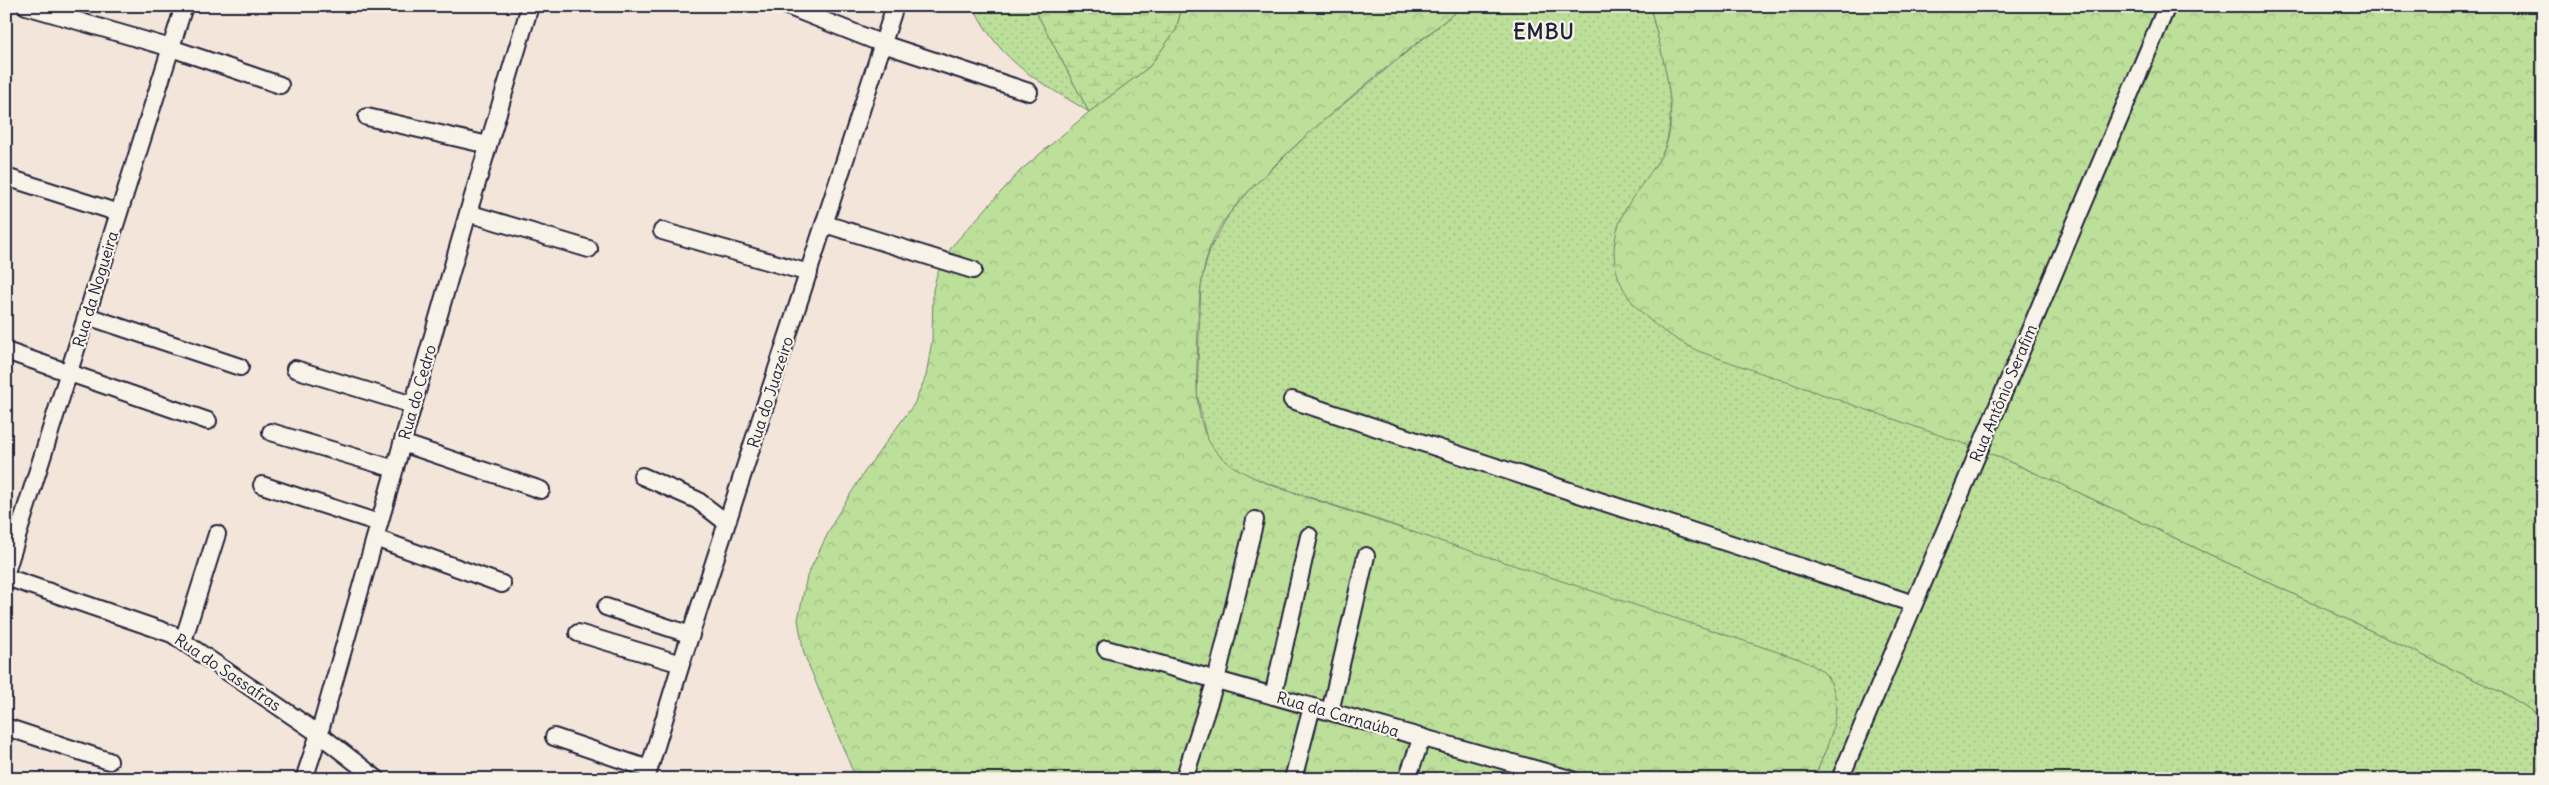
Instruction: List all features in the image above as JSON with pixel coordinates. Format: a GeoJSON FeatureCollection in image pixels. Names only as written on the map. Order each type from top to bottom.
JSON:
{"type":"FeatureCollection","features":[{"type":"Feature","properties":{"kind":"street"},"geometry":{"type":"LineString","coordinates":[[26,6],[171,48],[280,85]]}},
{"type":"Feature","properties":{"kind":"street","name":"Rua da Nogueira"},"geometry":{"type":"LineString","coordinates":[[6,572],[184,6]]}},
{"type":"Feature","properties":{"kind":"street","name":"Rua do Cedro"},"geometry":{"type":"LineString","coordinates":[[304,779],[319,734],[468,213],[530,6]]}},
{"type":"Feature","properties":{"kind":"street"},"geometry":{"type":"LineString","coordinates":[[787,6],[883,44],[1029,92]]}},
{"type":"Feature","properties":{"kind":"street","name":"Rua do Juazeiro"},"geometry":{"type":"LineString","coordinates":[[648,774],[690,635],[895,6]]}},
{"type":"Feature","properties":{"kind":"street","name":"Rua Antônio Serafim"},"geometry":{"type":"LineString","coordinates":[[1840,779],[2167,6]]}},
{"type":"Feature","properties":{"kind":"street"},"geometry":{"type":"LineString","coordinates":[[368,117],[488,145]]}},
{"type":"Feature","properties":{"kind":"street"},"geometry":{"type":"LineString","coordinates":[[6,177],[119,213]]}},
{"type":"Feature","properties":{"kind":"street"},"geometry":{"type":"LineString","coordinates":[[468,213],[589,250]]}},
{"type":"Feature","properties":{"kind":"street"},"geometry":{"type":"LineString","coordinates":[[825,224],[973,270]]}},
{"type":"Feature","properties":{"kind":"street"},"geometry":{"type":"LineString","coordinates":[[662,231],[809,273]]}},
{"type":"Feature","properties":{"kind":"street"},"geometry":{"type":"LineString","coordinates":[[87,316],[240,367]]}},
{"type":"Feature","properties":{"kind":"street"},"geometry":{"type":"LineString","coordinates":[[6,351],[208,421]]}},
{"type":"Feature","properties":{"kind":"street"},"geometry":{"type":"LineString","coordinates":[[295,369],[413,405]]}},
{"type":"Feature","properties":{"kind":"street"},"geometry":{"type":"LineString","coordinates":[[1292,400],[1914,604]]}},
{"type":"Feature","properties":{"kind":"street"},"geometry":{"type":"LineString","coordinates":[[271,432],[395,470]]}},
{"type":"Feature","properties":{"kind":"street"},"geometry":{"type":"LineString","coordinates":[[402,443],[541,490]]}},
{"type":"Feature","properties":{"kind":"street"},"geometry":{"type":"LineString","coordinates":[[642,476],[697,500],[727,523]]}},
{"type":"Feature","properties":{"kind":"street"},"geometry":{"type":"LineString","coordinates":[[262,485],[377,530],[502,584]]}},
{"type":"Feature","properties":{"kind":"street"},"geometry":{"type":"LineString","coordinates":[[1184,779],[1216,680],[1255,520]]}},
{"type":"Feature","properties":{"kind":"street"},"geometry":{"type":"LineString","coordinates":[[183,641],[217,534]]}},
{"type":"Feature","properties":{"kind":"street"},"geometry":{"type":"LineString","coordinates":[[1274,696],[1309,536]]}},
{"type":"Feature","properties":{"kind":"street"},"geometry":{"type":"LineString","coordinates":[[1330,712],[1366,556]]}},
{"type":"Feature","properties":{"kind":"street","name":"Rua do Sassafras"},"geometry":{"type":"LineString","coordinates":[[6,577],[172,634],[319,734],[377,779]]}},
{"type":"Feature","properties":{"kind":"street"},"geometry":{"type":"LineString","coordinates":[[606,607],[690,635]]}},
{"type":"Feature","properties":{"kind":"street"},"geometry":{"type":"LineString","coordinates":[[578,633],[681,664]]}},
{"type":"Feature","properties":{"kind":"street","name":"Rua da Carnaúba"},"geometry":{"type":"LineString","coordinates":[[1106,649],[1570,779]]}},
{"type":"Feature","properties":{"kind":"street"},"geometry":{"type":"LineString","coordinates":[[1293,779],[1312,707]]}},
{"type":"Feature","properties":{"kind":"street"},"geometry":{"type":"LineString","coordinates":[[6,727],[108,761]]}},
{"type":"Feature","properties":{"kind":"street"},"geometry":{"type":"LineString","coordinates":[[554,737],[648,774]]}},
{"type":"Feature","properties":{"kind":"street"},"geometry":{"type":"LineString","coordinates":[[1407,779],[1422,738]]}},
{"type":"Feature","properties":{"kind":"green space"},"geometry":{"type":"Polygon","coordinates":[[[973,6],[1033,6],[1089,112],[1037,80],[1008,57],[984,26],[973,6]]]}},
{"type":"Feature","properties":{"kind":"green space"},"geometry":{"type":"Polygon","coordinates":[[[1033,6],[1182,6],[1176,30],[1149,67],[1089,112],[1033,6]]]}},
{"type":"Feature","properties":{"kind":"green space"},"geometry":{"type":"Polygon","coordinates":[[[1182,6],[1463,6],[1300,141],[1238,203],[1214,237],[1205,264],[1200,293],[1197,366],[1197,393],[1200,415],[1205,433],[1213,448],[1225,460],[1241,471],[1285,490],[1799,659],[1817,668],[1826,675],[1833,687],[1836,700],[1833,727],[1814,779],[856,779],[804,654],[798,620],[807,576],[836,517],[865,471],[914,404],[926,376],[932,340],[933,290],[937,274],[952,246],[1020,171],[1089,112],[1149,67],[1176,30],[1182,6]]]}},
{"type":"Feature","properties":{"kind":"green space"},"geometry":{"type":"Polygon","coordinates":[[[1463,6],[1650,6],[1667,76],[1670,112],[1669,130],[1665,147],[1658,162],[1624,212],[1985,451],[2065,486],[2507,695],[2536,713],[2543,722],[2543,779],[1814,779],[1821,761],[1402,528],[1252,478],[1225,462],[1207,441],[1197,394],[1201,282],[1210,249],[1229,214],[1251,189],[1312,130],[1463,6]]]}},
{"type":"Feature","properties":{"kind":"green space"},"geometry":{"type":"Polygon","coordinates":[[[1650,6],[2543,6],[2543,722],[2536,713],[2507,695],[2065,486],[1985,451],[1698,351],[1659,327],[1642,313],[1628,296],[1619,278],[1614,258],[1616,236],[1624,212],[1661,156],[1669,132],[1671,115],[1670,96],[1650,6]]]}},
{"type":"Feature","properties":{"kind":"district","name":"EMBU"},"geometry":{"type":"Point","coordinates":[1544,31]}}]}
